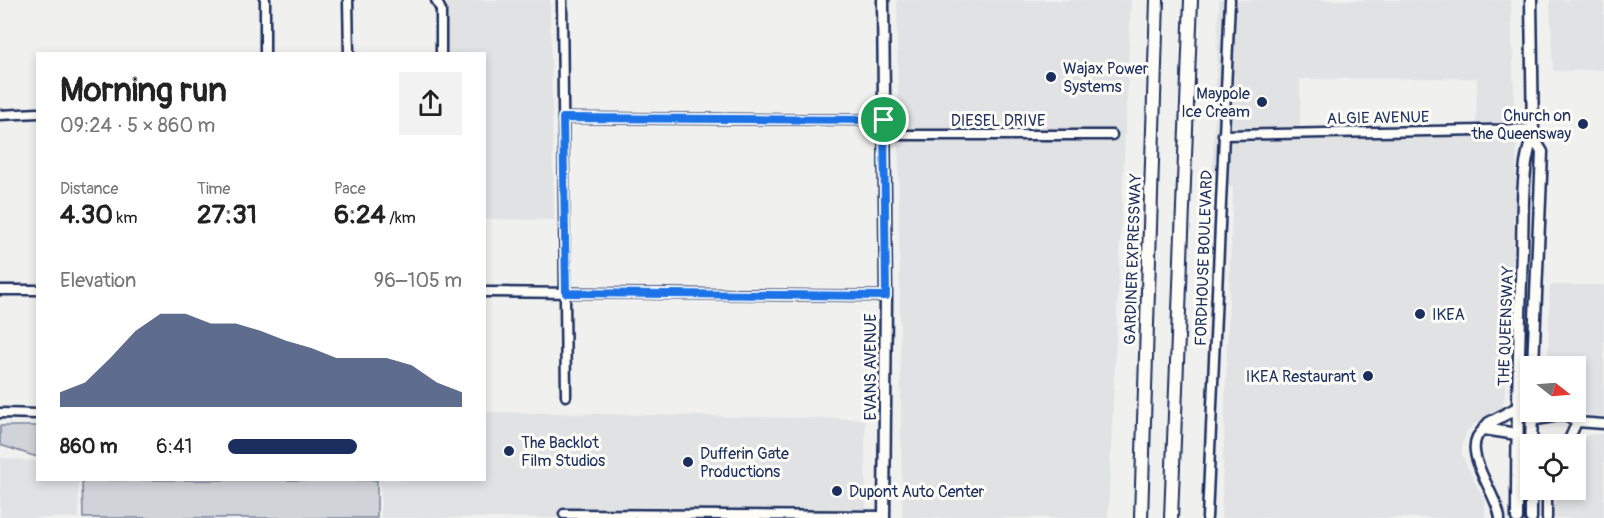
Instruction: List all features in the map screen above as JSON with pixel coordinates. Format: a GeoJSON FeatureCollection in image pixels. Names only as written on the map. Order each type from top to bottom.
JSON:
{"type":"FeatureCollection","features":[{"type":"Feature","properties":{"kind":"highway","name":"GARDINER EXPRESSWAY"},"geometry":{"type":"LineString","coordinates":[[1141,518],[1157,0]]}},
{"type":"Feature","properties":{"kind":"highway"},"geometry":{"type":"LineString","coordinates":[[1172,514],[1191,0]]}},
{"type":"Feature","properties":{"kind":"main road","name":"EVANS AVENUE"},"geometry":{"type":"LineString","coordinates":[[883,0],[886,296],[884,517]]}},
{"type":"Feature","properties":{"kind":"main road","name":"THE QUEENSWAY"},"geometry":{"type":"LineString","coordinates":[[1531,0],[1534,133],[1542,152],[1533,356]]}},
{"type":"Feature","properties":{"kind":"main road","name":"THE QUEENSWAY"},"geometry":{"type":"LineString","coordinates":[[1517,518],[1517,408],[1527,150],[1534,133]]}},
{"type":"Feature","properties":{"kind":"main road"},"geometry":{"type":"LineString","coordinates":[[1484,429],[1489,423],[1517,408]]}},
{"type":"Feature","properties":{"kind":"main road"},"geometry":{"type":"LineString","coordinates":[[1484,429],[1517,434]]}},
{"type":"Feature","properties":{"kind":"main road"},"geometry":{"type":"LineString","coordinates":[[1531,500],[1531,518]]}},
{"type":"Feature","properties":{"kind":"street"},"geometry":{"type":"LineString","coordinates":[[265,0],[265,52]]}},
{"type":"Feature","properties":{"kind":"street"},"geometry":{"type":"LineString","coordinates":[[348,0],[349,52]]}},
{"type":"Feature","properties":{"kind":"street"},"geometry":{"type":"LineString","coordinates":[[436,0],[441,10],[441,52]]}},
{"type":"Feature","properties":{"kind":"street"},"geometry":{"type":"LineString","coordinates":[[562,0],[567,396]]}},
{"type":"Feature","properties":{"kind":"street","name":"FORDHOUSE BOULEVARD"},"geometry":{"type":"LineString","coordinates":[[1207,518],[1230,0]]}},
{"type":"Feature","properties":{"kind":"street"},"geometry":{"type":"LineString","coordinates":[[0,115],[36,113]]}},
{"type":"Feature","properties":{"kind":"street"},"geometry":{"type":"LineString","coordinates":[[563,118],[884,120]]}},
{"type":"Feature","properties":{"kind":"street","name":"ALGIE AVENUE"},"geometry":{"type":"LineString","coordinates":[[1223,135],[1534,133]]}},
{"type":"Feature","properties":{"kind":"street","name":"DIESEL DRIVE"},"geometry":{"type":"LineString","coordinates":[[884,135],[1112,135]]}},
{"type":"Feature","properties":{"kind":"street"},"geometry":{"type":"LineString","coordinates":[[0,290],[36,290]]}},
{"type":"Feature","properties":{"kind":"street"},"geometry":{"type":"LineString","coordinates":[[486,292],[886,296]]}},
{"type":"Feature","properties":{"kind":"street"},"geometry":{"type":"LineString","coordinates":[[0,413],[36,414]]}},
{"type":"Feature","properties":{"kind":"street"},"geometry":{"type":"LineString","coordinates":[[1572,434],[1577,422],[1604,424]]}},
{"type":"Feature","properties":{"kind":"street"},"geometry":{"type":"LineString","coordinates":[[1484,429],[1475,439],[1473,448],[1495,499],[1500,518]]}},
{"type":"Feature","properties":{"kind":"street"},"geometry":{"type":"LineString","coordinates":[[1546,518],[1547,500]]}},
{"type":"Feature","properties":{"kind":"street"},"geometry":{"type":"LineString","coordinates":[[564,514],[884,517]]}},
{"type":"Feature","properties":{"kind":"shaded area"},"geometry":{"type":"Polygon","coordinates":[[[447,0],[550,0],[554,220],[486,219],[486,52],[447,52],[447,0]]]}},
{"type":"Feature","properties":{"kind":"shaded area"},"geometry":{"type":"Polygon","coordinates":[[[897,0],[1131,0],[1108,518],[902,518],[897,0]]]}},
{"type":"Feature","properties":{"kind":"shaded area","name":"IKEA"},"geometry":{"type":"Polygon","coordinates":[[[1219,0],[1511,0],[1515,127],[1476,129],[1477,78],[1300,79],[1300,139],[1517,136],[1510,345],[1503,407],[1474,424],[1466,432],[1462,445],[1462,456],[1485,502],[1485,518],[1221,518],[1233,187],[1212,184],[1219,0]]]}},
{"type":"Feature","properties":{"kind":"shaded area"},"geometry":{"type":"Polygon","coordinates":[[[1550,0],[1604,0],[1604,70],[1553,71],[1550,0]]]}},
{"type":"Feature","properties":{"kind":"shaded area"},"geometry":{"type":"Polygon","coordinates":[[[1550,285],[1604,285],[1604,416],[1586,414],[1586,356],[1548,356],[1550,285]]]}},
{"type":"Feature","properties":{"kind":"shaded area"},"geometry":{"type":"Polygon","coordinates":[[[486,412],[865,419],[866,518],[381,518],[380,481],[486,481],[486,412]]]}},
{"type":"Feature","properties":{"kind":"shaded area"},"geometry":{"type":"Polygon","coordinates":[[[0,426],[36,426],[36,457],[0,445],[0,426]]]}},
{"type":"Feature","properties":{"kind":"shaded area"},"geometry":{"type":"Polygon","coordinates":[[[1604,434],[1604,518],[1554,518],[1555,500],[1586,500],[1586,436],[1604,434]]]}},
{"type":"Feature","properties":{"kind":"shaded area"},"geometry":{"type":"Polygon","coordinates":[[[0,458],[36,461],[36,481],[78,481],[79,518],[0,518],[0,458]]]}},
{"type":"Feature","properties":{"kind":"shaded area"},"geometry":{"type":"Polygon","coordinates":[[[82,481],[377,481],[377,518],[83,518],[82,481]]]}},
{"type":"Feature","properties":{"kind":"place","name":"Wajax Power Systems"},"geometry":{"type":"Point","coordinates":[1051,77]}},
{"type":"Feature","properties":{"kind":"place","name":"Maypole Ice Cream"},"geometry":{"type":"Point","coordinates":[1262,102]}},
{"type":"Feature","properties":{"kind":"place","name":"Church on the Queensway"},"geometry":{"type":"Point","coordinates":[1583,124]}},
{"type":"Feature","properties":{"kind":"place","name":"IKEA"},"geometry":{"type":"Point","coordinates":[1420,314]}},
{"type":"Feature","properties":{"kind":"place","name":"IKEA Restaurant"},"geometry":{"type":"Point","coordinates":[1368,376]}},
{"type":"Feature","properties":{"kind":"place","name":"The Backlot Film Studios"},"geometry":{"type":"Point","coordinates":[509,451]}},
{"type":"Feature","properties":{"kind":"place","name":"Dufferin Gate Productions"},"geometry":{"type":"Point","coordinates":[688,462]}},
{"type":"Feature","properties":{"kind":"place","name":"Dupont Auto Center"},"geometry":{"type":"Point","coordinates":[837,491]}},
{"type":"Feature","properties":{"kind":"route"},"geometry":{"type":"LineString","coordinates":[[563,118],[884,120],[886,296],[566,293],[563,118]]}}]}
